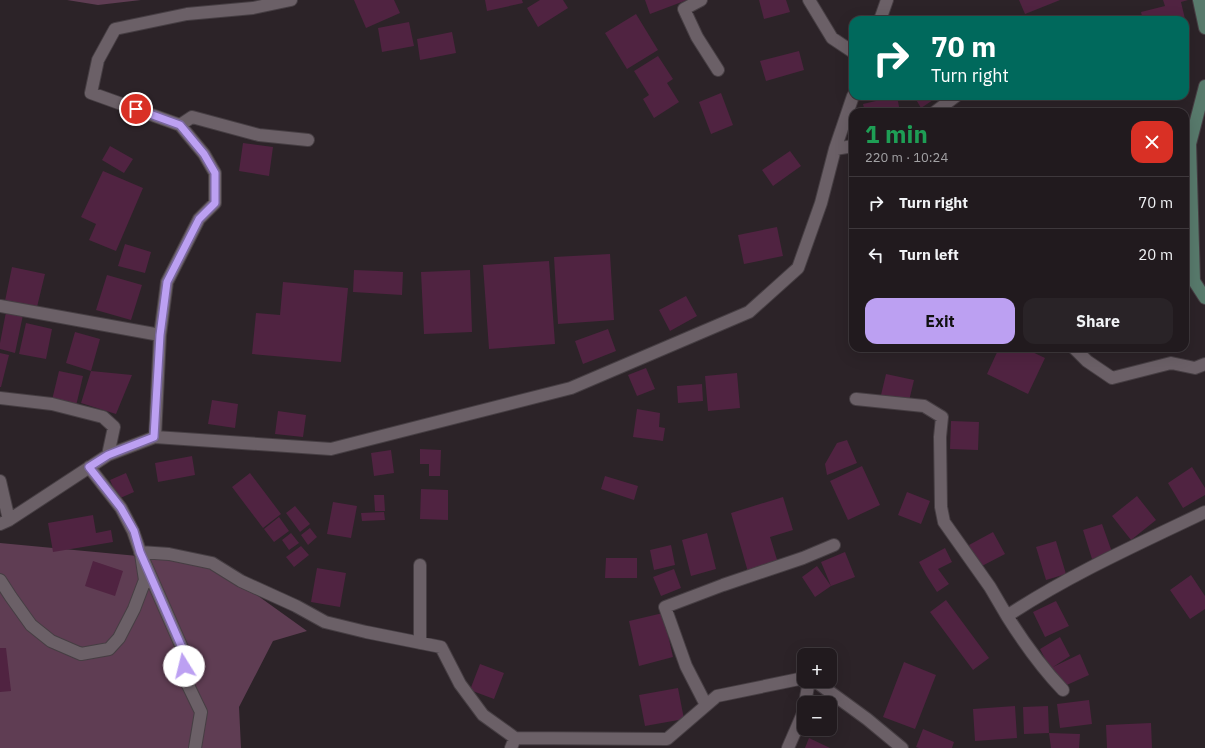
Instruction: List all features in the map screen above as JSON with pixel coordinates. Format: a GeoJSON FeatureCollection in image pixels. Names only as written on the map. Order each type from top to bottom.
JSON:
{"type":"FeatureCollection","features":[{"type":"Feature","properties":{"kind":"street"},"geometry":{"type":"LineString","coordinates":[[154,437],[160,335],[167,282],[199,219],[215,203],[215,173],[204,154],[180,125],[91,93],[98,60],[115,29],[187,14],[253,8],[290,0]]}},
{"type":"Feature","properties":{"kind":"street"},"geometry":{"type":"LineString","coordinates":[[701,0],[684,9],[697,37],[718,70]]}},
{"type":"Feature","properties":{"kind":"street"},"geometry":{"type":"LineString","coordinates":[[809,0],[832,38],[849,49]]}},
{"type":"Feature","properties":{"kind":"street"},"geometry":{"type":"LineString","coordinates":[[881,16],[887,0]]}},
{"type":"Feature","properties":{"kind":"street"},"geometry":{"type":"LineString","coordinates":[[1199,0],[1205,28]]}},
{"type":"Feature","properties":{"kind":"street"},"geometry":{"type":"LineString","coordinates":[[1205,86],[1190,144],[1194,281],[1205,298]]}},
{"type":"Feature","properties":{"kind":"street"},"geometry":{"type":"LineString","coordinates":[[0,481],[4,522],[108,455],[154,437],[331,449],[571,388],[749,312],[798,268],[821,203],[834,148],[852,100]]}},
{"type":"Feature","properties":{"kind":"street"},"geometry":{"type":"LineString","coordinates":[[940,108],[951,100]]}},
{"type":"Feature","properties":{"kind":"street"},"geometry":{"type":"LineString","coordinates":[[180,125],[192,117],[259,135],[308,140]]}},
{"type":"Feature","properties":{"kind":"street"},"geometry":{"type":"LineString","coordinates":[[834,148],[849,146]]}},
{"type":"Feature","properties":{"kind":"street"},"geometry":{"type":"LineString","coordinates":[[0,306],[160,335]]}},
{"type":"Feature","properties":{"kind":"street"},"geometry":{"type":"LineString","coordinates":[[1078,352],[1087,361],[1112,378],[1171,363],[1195,368],[1205,364]]}},
{"type":"Feature","properties":{"kind":"street"},"geometry":{"type":"LineString","coordinates":[[0,398],[52,404],[103,417],[114,426],[108,455]]}},
{"type":"Feature","properties":{"kind":"street"},"geometry":{"type":"LineString","coordinates":[[856,399],[924,406],[942,417],[940,436],[941,507],[944,522],[990,587],[1022,640],[1063,690]]}},
{"type":"Feature","properties":{"kind":"street"},"geometry":{"type":"LineString","coordinates":[[0,580],[10,597],[31,625],[51,641],[81,654],[109,649],[119,638],[134,609],[145,580],[140,552],[134,531],[121,508],[89,467]]}},
{"type":"Feature","properties":{"kind":"street"},"geometry":{"type":"LineString","coordinates":[[1008,616],[1027,603],[1104,562],[1205,512]]}},
{"type":"Feature","properties":{"kind":"street"},"geometry":{"type":"LineString","coordinates":[[706,705],[686,666],[665,607],[723,585],[803,558],[834,544]]}},
{"type":"Feature","properties":{"kind":"street"},"geometry":{"type":"LineString","coordinates":[[140,552],[169,554],[212,562],[241,581],[296,606],[325,622],[440,647],[460,684],[483,715],[513,743],[667,738],[717,696],[797,679]]}},
{"type":"Feature","properties":{"kind":"street"},"geometry":{"type":"LineString","coordinates":[[140,552],[183,650],[186,681],[201,712],[195,748]]}},
{"type":"Feature","properties":{"kind":"street"},"geometry":{"type":"LineString","coordinates":[[420,565],[420,643]]}},
{"type":"Feature","properties":{"kind":"street"},"geometry":{"type":"LineString","coordinates":[[825,688],[867,719],[902,748]]}},
{"type":"Feature","properties":{"kind":"street"},"geometry":{"type":"LineString","coordinates":[[788,748],[797,727]]}},
{"type":"Feature","properties":{"kind":"shaded area"},"geometry":{"type":"Polygon","coordinates":[[[67,0],[141,0],[98,5],[67,0]]]}},
{"type":"Feature","properties":{"kind":"shaded area"},"geometry":{"type":"Polygon","coordinates":[[[0,543],[212,563],[307,631],[273,641],[239,707],[241,748],[0,748],[0,543]]]}},
{"type":"Feature","properties":{"kind":"building"},"geometry":{"type":"Polygon","coordinates":[[[354,0],[394,0],[400,13],[366,28],[354,0]]]}},
{"type":"Feature","properties":{"kind":"building"},"geometry":{"type":"Polygon","coordinates":[[[485,0],[522,0],[523,3],[487,11],[485,0]]]}},
{"type":"Feature","properties":{"kind":"building"},"geometry":{"type":"Polygon","coordinates":[[[540,0],[563,0],[568,8],[538,27],[527,8],[540,0]]]}},
{"type":"Feature","properties":{"kind":"building"},"geometry":{"type":"Polygon","coordinates":[[[645,0],[687,0],[650,14],[645,0]]]}},
{"type":"Feature","properties":{"kind":"building"},"geometry":{"type":"Polygon","coordinates":[[[759,0],[786,0],[790,12],[764,19],[759,0]]]}},
{"type":"Feature","properties":{"kind":"building"},"geometry":{"type":"Polygon","coordinates":[[[1019,0],[1060,0],[1025,14],[1019,0]]]}},
{"type":"Feature","properties":{"kind":"building"},"geometry":{"type":"Polygon","coordinates":[[[1163,0],[1188,0],[1181,2],[1184,16],[1142,16],[1141,12],[1165,6],[1163,0]]]}},
{"type":"Feature","properties":{"kind":"building"},"geometry":{"type":"Polygon","coordinates":[[[636,14],[658,50],[627,69],[605,33],[636,14]]]}},
{"type":"Feature","properties":{"kind":"building"},"geometry":{"type":"Polygon","coordinates":[[[409,22],[414,46],[382,52],[378,28],[409,22]]]}},
{"type":"Feature","properties":{"kind":"building"},"geometry":{"type":"Polygon","coordinates":[[[452,32],[456,53],[420,60],[417,39],[452,32]]]}},
{"type":"Feature","properties":{"kind":"building"},"geometry":{"type":"Polygon","coordinates":[[[799,51],[804,70],[766,81],[760,61],[799,51]]]}},
{"type":"Feature","properties":{"kind":"building"},"geometry":{"type":"Polygon","coordinates":[[[658,56],[673,79],[667,83],[679,102],[654,118],[643,99],[649,95],[634,71],[658,56]]]}},
{"type":"Feature","properties":{"kind":"building"},"geometry":{"type":"Polygon","coordinates":[[[721,93],[733,125],[711,134],[699,102],[721,93]]]}},
{"type":"Feature","properties":{"kind":"building"},"geometry":{"type":"Polygon","coordinates":[[[880,100],[898,100],[899,108],[864,108],[863,104],[880,100]]]}},
{"type":"Feature","properties":{"kind":"building"},"geometry":{"type":"Polygon","coordinates":[[[916,100],[933,100],[921,108],[916,100]]]}},
{"type":"Feature","properties":{"kind":"building"},"geometry":{"type":"Polygon","coordinates":[[[243,143],[273,147],[269,176],[239,171],[243,143]]]}},
{"type":"Feature","properties":{"kind":"building"},"geometry":{"type":"Polygon","coordinates":[[[110,146],[133,159],[124,173],[102,160],[110,146]]]}},
{"type":"Feature","properties":{"kind":"building"},"geometry":{"type":"Polygon","coordinates":[[[790,151],[801,166],[773,186],[762,170],[790,151]]]}},
{"type":"Feature","properties":{"kind":"building"},"geometry":{"type":"Polygon","coordinates":[[[103,171],[143,188],[116,251],[89,240],[96,224],[81,217],[103,171]]]}},
{"type":"Feature","properties":{"kind":"building"},"geometry":{"type":"Polygon","coordinates":[[[777,227],[783,256],[744,264],[738,235],[777,227]]]}},
{"type":"Feature","properties":{"kind":"building"},"geometry":{"type":"Polygon","coordinates":[[[125,244],[151,252],[145,273],[118,266],[125,244]]]}},
{"type":"Feature","properties":{"kind":"building"},"geometry":{"type":"Polygon","coordinates":[[[610,254],[614,320],[558,324],[554,257],[610,254]]]}},
{"type":"Feature","properties":{"kind":"building"},"geometry":{"type":"Polygon","coordinates":[[[549,261],[555,344],[489,349],[483,265],[549,261]]]}},
{"type":"Feature","properties":{"kind":"building"},"geometry":{"type":"Polygon","coordinates":[[[12,267],[45,274],[37,307],[5,301],[12,267]]]}},
{"type":"Feature","properties":{"kind":"building"},"geometry":{"type":"Polygon","coordinates":[[[354,270],[403,272],[402,295],[353,292],[354,270]]]}},
{"type":"Feature","properties":{"kind":"building"},"geometry":{"type":"Polygon","coordinates":[[[470,270],[472,332],[424,334],[421,272],[470,270]]]}},
{"type":"Feature","properties":{"kind":"building"},"geometry":{"type":"Polygon","coordinates":[[[107,275],[142,285],[131,320],[96,310],[107,275]]]}},
{"type":"Feature","properties":{"kind":"building"},"geometry":{"type":"Polygon","coordinates":[[[283,282],[348,288],[341,362],[252,354],[256,313],[280,315],[283,282]]]}},
{"type":"Feature","properties":{"kind":"building"},"geometry":{"type":"Polygon","coordinates":[[[686,296],[697,316],[670,331],[659,310],[686,296]]]}},
{"type":"Feature","properties":{"kind":"building"},"geometry":{"type":"Polygon","coordinates":[[[6,312],[23,315],[15,353],[0,349],[6,312]]]}},
{"type":"Feature","properties":{"kind":"building"},"geometry":{"type":"Polygon","coordinates":[[[26,323],[52,329],[46,359],[19,354],[26,323]]]}},
{"type":"Feature","properties":{"kind":"building"},"geometry":{"type":"Polygon","coordinates":[[[608,329],[616,351],[583,364],[575,341],[608,329]]]}},
{"type":"Feature","properties":{"kind":"building"},"geometry":{"type":"Polygon","coordinates":[[[75,332],[100,339],[91,371],[66,363],[75,332]]]}},
{"type":"Feature","properties":{"kind":"building"},"geometry":{"type":"Polygon","coordinates":[[[997,352],[1032,352],[1045,358],[1028,394],[987,374],[997,352]]]}},
{"type":"Feature","properties":{"kind":"building"},"geometry":{"type":"Polygon","coordinates":[[[0,353],[9,355],[1,387],[0,387],[0,353]]]}},
{"type":"Feature","properties":{"kind":"building"},"geometry":{"type":"Polygon","coordinates":[[[646,368],[655,389],[637,396],[628,375],[646,368]]]}},
{"type":"Feature","properties":{"kind":"building"},"geometry":{"type":"Polygon","coordinates":[[[59,371],[83,376],[76,406],[52,400],[59,371]]]}},
{"type":"Feature","properties":{"kind":"building"},"geometry":{"type":"Polygon","coordinates":[[[91,371],[132,375],[116,414],[81,403],[91,371]]]}},
{"type":"Feature","properties":{"kind":"building"},"geometry":{"type":"Polygon","coordinates":[[[737,373],[740,408],[708,411],[705,376],[737,373]]]}},
{"type":"Feature","properties":{"kind":"building"},"geometry":{"type":"Polygon","coordinates":[[[886,374],[914,380],[909,401],[881,395],[886,374]]]}},
{"type":"Feature","properties":{"kind":"building"},"geometry":{"type":"Polygon","coordinates":[[[702,384],[703,401],[678,403],[677,386],[702,384]]]}},
{"type":"Feature","properties":{"kind":"building"},"geometry":{"type":"Polygon","coordinates":[[[212,400],[238,404],[235,428],[208,424],[212,400]]]}},
{"type":"Feature","properties":{"kind":"building"},"geometry":{"type":"Polygon","coordinates":[[[637,409],[660,413],[659,427],[665,428],[663,441],[633,437],[637,409]]]}},
{"type":"Feature","properties":{"kind":"building"},"geometry":{"type":"Polygon","coordinates":[[[278,411],[306,415],[303,437],[275,434],[278,411]]]}},
{"type":"Feature","properties":{"kind":"building"},"geometry":{"type":"Polygon","coordinates":[[[951,421],[979,422],[978,450],[950,449],[951,421]]]}},
{"type":"Feature","properties":{"kind":"building"},"geometry":{"type":"Polygon","coordinates":[[[847,440],[857,463],[827,475],[825,464],[837,443],[847,440]]]}},
{"type":"Feature","properties":{"kind":"building"},"geometry":{"type":"Polygon","coordinates":[[[420,449],[441,450],[440,476],[429,476],[429,464],[420,464],[420,449]]]}},
{"type":"Feature","properties":{"kind":"building"},"geometry":{"type":"Polygon","coordinates":[[[391,450],[394,473],[374,476],[371,453],[391,450]]]}},
{"type":"Feature","properties":{"kind":"building"},"geometry":{"type":"Polygon","coordinates":[[[192,456],[195,475],[158,482],[155,463],[192,456]]]}},
{"type":"Feature","properties":{"kind":"building"},"geometry":{"type":"Polygon","coordinates":[[[862,466],[880,505],[848,520],[830,481],[862,466]]]}},
{"type":"Feature","properties":{"kind":"building"},"geometry":{"type":"Polygon","coordinates":[[[1192,467],[1205,488],[1205,495],[1183,508],[1168,483],[1192,467]]]}},
{"type":"Feature","properties":{"kind":"building"},"geometry":{"type":"Polygon","coordinates":[[[126,473],[134,492],[118,499],[110,480],[126,473]]]}},
{"type":"Feature","properties":{"kind":"building"},"geometry":{"type":"Polygon","coordinates":[[[250,473],[281,514],[263,528],[232,487],[250,473]]]}},
{"type":"Feature","properties":{"kind":"building"},"geometry":{"type":"Polygon","coordinates":[[[605,476],[638,486],[634,500],[601,489],[605,476]]]}},
{"type":"Feature","properties":{"kind":"building"},"geometry":{"type":"Polygon","coordinates":[[[421,489],[448,490],[448,520],[420,519],[421,489]]]}},
{"type":"Feature","properties":{"kind":"building"},"geometry":{"type":"Polygon","coordinates":[[[907,492],[930,501],[921,524],[898,515],[907,492]]]}},
{"type":"Feature","properties":{"kind":"building"},"geometry":{"type":"Polygon","coordinates":[[[374,495],[384,495],[385,511],[375,511],[374,495]]]}},
{"type":"Feature","properties":{"kind":"building"},"geometry":{"type":"Polygon","coordinates":[[[1137,496],[1156,520],[1131,540],[1112,516],[1137,496]]]}},
{"type":"Feature","properties":{"kind":"building"},"geometry":{"type":"Polygon","coordinates":[[[783,497],[793,530],[770,537],[778,563],[748,572],[731,513],[783,497]]]}},
{"type":"Feature","properties":{"kind":"building"},"geometry":{"type":"Polygon","coordinates":[[[333,502],[357,506],[351,538],[327,534],[333,502]]]}},
{"type":"Feature","properties":{"kind":"building"},"geometry":{"type":"Polygon","coordinates":[[[295,506],[310,524],[300,532],[286,513],[295,506]]]}},
{"type":"Feature","properties":{"kind":"building"},"geometry":{"type":"Polygon","coordinates":[[[384,512],[385,520],[362,521],[361,513],[384,512]]]}},
{"type":"Feature","properties":{"kind":"building"},"geometry":{"type":"Polygon","coordinates":[[[93,515],[96,533],[111,530],[113,542],[53,552],[48,523],[93,515]]]}},
{"type":"Feature","properties":{"kind":"building"},"geometry":{"type":"Polygon","coordinates":[[[279,517],[289,531],[274,542],[264,529],[279,517]]]}},
{"type":"Feature","properties":{"kind":"building"},"geometry":{"type":"Polygon","coordinates":[[[1102,524],[1112,552],[1092,559],[1083,530],[1102,524]]]}},
{"type":"Feature","properties":{"kind":"building"},"geometry":{"type":"Polygon","coordinates":[[[310,528],[317,537],[308,545],[301,535],[310,528]]]}},
{"type":"Feature","properties":{"kind":"building"},"geometry":{"type":"Polygon","coordinates":[[[993,532],[1005,554],[980,567],[969,545],[993,532]]]}},
{"type":"Feature","properties":{"kind":"building"},"geometry":{"type":"Polygon","coordinates":[[[291,533],[299,543],[289,550],[282,540],[291,533]]]}},
{"type":"Feature","properties":{"kind":"building"},"geometry":{"type":"Polygon","coordinates":[[[707,533],[716,569],[691,576],[682,540],[707,533]]]}},
{"type":"Feature","properties":{"kind":"building"},"geometry":{"type":"Polygon","coordinates":[[[1056,541],[1066,574],[1046,580],[1036,547],[1056,541]]]}},
{"type":"Feature","properties":{"kind":"building"},"geometry":{"type":"Polygon","coordinates":[[[671,545],[675,565],[654,570],[650,550],[671,545]]]}},
{"type":"Feature","properties":{"kind":"building"},"geometry":{"type":"Polygon","coordinates":[[[301,546],[309,555],[294,567],[286,557],[301,546]]]}},
{"type":"Feature","properties":{"kind":"building"},"geometry":{"type":"Polygon","coordinates":[[[945,548],[952,562],[938,569],[949,584],[937,592],[919,562],[945,548]]]}},
{"type":"Feature","properties":{"kind":"building"},"geometry":{"type":"Polygon","coordinates":[[[845,552],[855,577],[831,586],[821,562],[845,552]]]}},
{"type":"Feature","properties":{"kind":"building"},"geometry":{"type":"Polygon","coordinates":[[[606,558],[637,558],[637,578],[605,578],[606,558]]]}},
{"type":"Feature","properties":{"kind":"building"},"geometry":{"type":"Polygon","coordinates":[[[93,561],[123,571],[115,596],[85,586],[93,561]]]}},
{"type":"Feature","properties":{"kind":"building"},"geometry":{"type":"Polygon","coordinates":[[[817,566],[831,586],[815,597],[802,577],[817,566]]]}},
{"type":"Feature","properties":{"kind":"building"},"geometry":{"type":"Polygon","coordinates":[[[317,568],[346,573],[340,607],[311,602],[317,568]]]}},
{"type":"Feature","properties":{"kind":"building"},"geometry":{"type":"Polygon","coordinates":[[[674,569],[681,588],[661,596],[653,577],[674,569]]]}},
{"type":"Feature","properties":{"kind":"building"},"geometry":{"type":"Polygon","coordinates":[[[1191,575],[1205,596],[1205,609],[1190,619],[1170,590],[1191,575]]]}},
{"type":"Feature","properties":{"kind":"building"},"geometry":{"type":"Polygon","coordinates":[[[946,600],[989,658],[973,670],[930,612],[946,600]]]}},
{"type":"Feature","properties":{"kind":"building"},"geometry":{"type":"Polygon","coordinates":[[[1056,601],[1069,626],[1045,637],[1033,612],[1056,601]]]}},
{"type":"Feature","properties":{"kind":"building"},"geometry":{"type":"Polygon","coordinates":[[[663,613],[673,657],[639,666],[629,621],[663,613]]]}},
{"type":"Feature","properties":{"kind":"building"},"geometry":{"type":"Polygon","coordinates":[[[1060,637],[1070,656],[1053,667],[1080,654],[1089,675],[1060,688],[1040,649],[1060,637]]]}},
{"type":"Feature","properties":{"kind":"building"},"geometry":{"type":"Polygon","coordinates":[[[0,648],[6,648],[11,691],[0,692],[0,648]]]}},
{"type":"Feature","properties":{"kind":"building"},"geometry":{"type":"Polygon","coordinates":[[[904,662],[936,675],[915,729],[883,717],[904,662]]]}},
{"type":"Feature","properties":{"kind":"building"},"geometry":{"type":"Polygon","coordinates":[[[480,664],[504,673],[494,699],[470,690],[480,664]]]}},
{"type":"Feature","properties":{"kind":"building"},"geometry":{"type":"Polygon","coordinates":[[[678,688],[684,719],[645,726],[639,695],[678,688]]]}},
{"type":"Feature","properties":{"kind":"building"},"geometry":{"type":"Polygon","coordinates":[[[1089,700],[1092,724],[1060,728],[1057,704],[1089,700]]]}},
{"type":"Feature","properties":{"kind":"building"},"geometry":{"type":"Polygon","coordinates":[[[1015,706],[1017,738],[975,741],[973,709],[1015,706]]]}},
{"type":"Feature","properties":{"kind":"building"},"geometry":{"type":"Polygon","coordinates":[[[1048,706],[1049,733],[1024,734],[1023,707],[1048,706]]]}},
{"type":"Feature","properties":{"kind":"building"},"geometry":{"type":"Polygon","coordinates":[[[1151,723],[1152,748],[1107,748],[1106,725],[1151,723]]]}},
{"type":"Feature","properties":{"kind":"building"},"geometry":{"type":"Polygon","coordinates":[[[923,729],[954,742],[952,748],[916,747],[923,729]]]}},
{"type":"Feature","properties":{"kind":"building"},"geometry":{"type":"Polygon","coordinates":[[[1049,733],[1080,734],[1079,748],[1051,748],[1049,733]]]}},
{"type":"Feature","properties":{"kind":"building"},"geometry":{"type":"Polygon","coordinates":[[[809,738],[830,748],[805,748],[809,738]]]}},
{"type":"Feature","properties":{"kind":"route"},"geometry":{"type":"LineString","coordinates":[[136,109],[180,125],[204,154],[215,173],[215,203],[199,219],[167,282],[160,335],[154,437],[108,455],[89,467],[121,508],[134,531],[140,552],[183,650],[184,666]]}}]}
